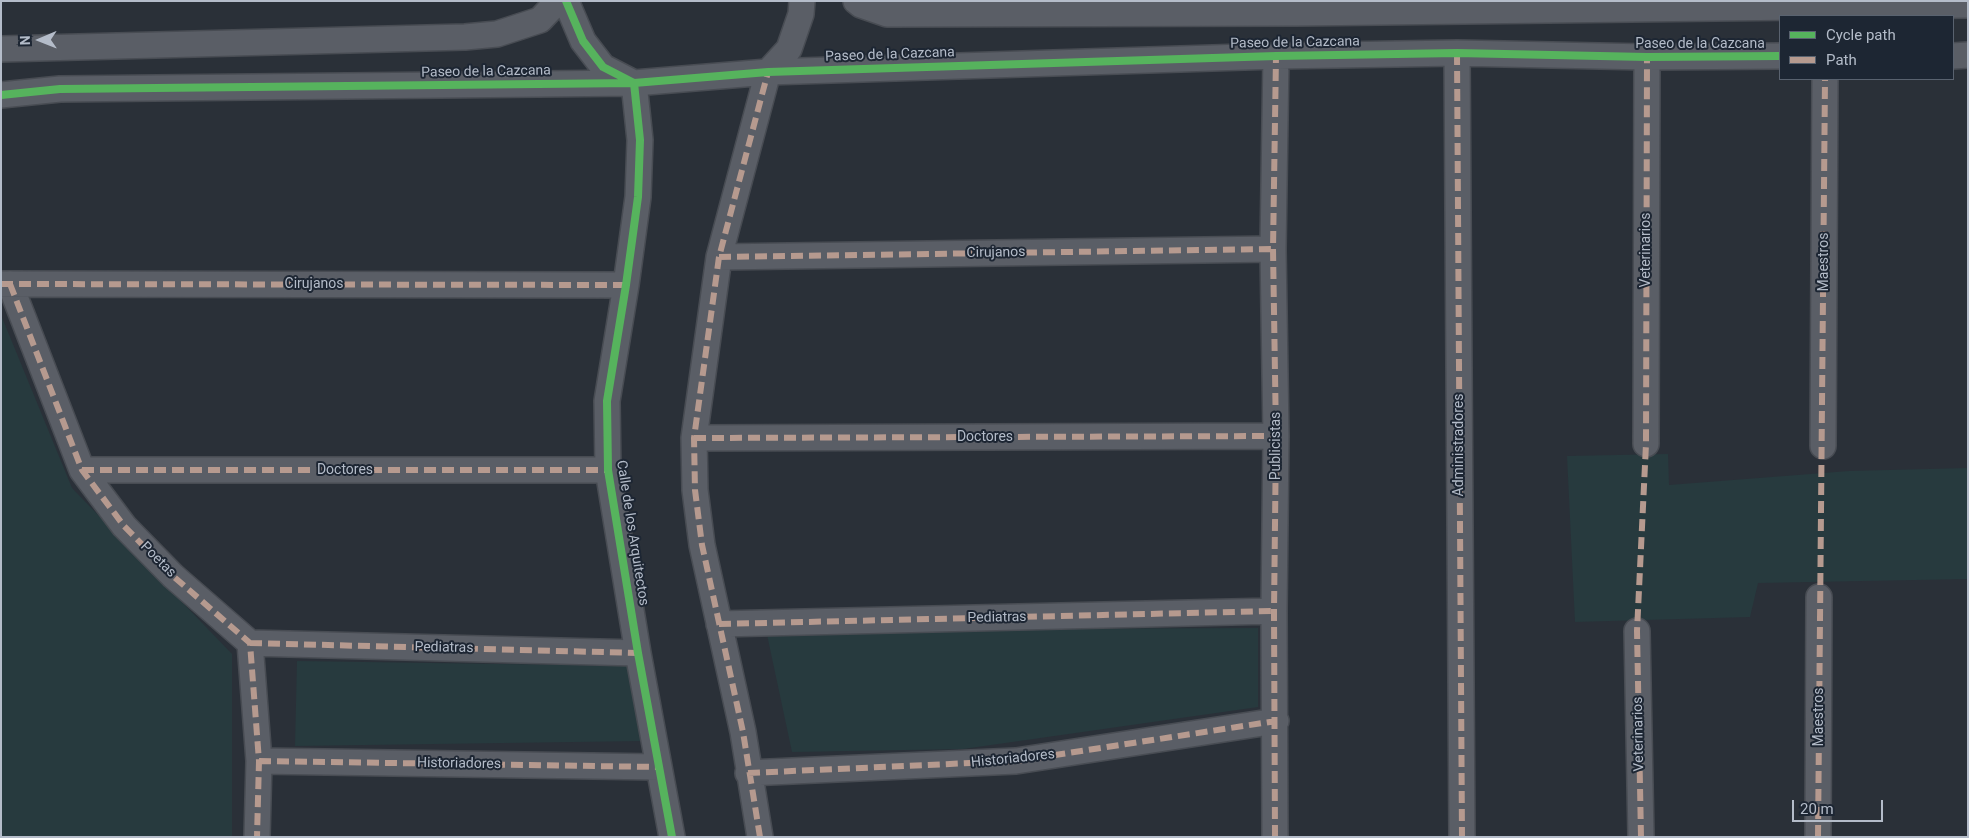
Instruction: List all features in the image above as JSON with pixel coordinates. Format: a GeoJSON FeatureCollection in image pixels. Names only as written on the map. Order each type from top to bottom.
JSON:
{"type":"FeatureCollection","features":[{"type":"Feature","properties":{"kind":"street"},"geometry":{"type":"LineString","coordinates":[[1,49],[465,37],[497,34],[540,20],[558,1]]}},
{"type":"Feature","properties":{"kind":"street"},"geometry":{"type":"LineString","coordinates":[[566,1],[583,41],[603,67],[634,83]]}},
{"type":"Feature","properties":{"kind":"street"},"geometry":{"type":"LineString","coordinates":[[760,837],[748,773],[743,732],[702,545],[695,490],[694,438],[719,257],[768,72],[790,49],[801,14],[802,1]]}},
{"type":"Feature","properties":{"kind":"street"},"geometry":{"type":"LineString","coordinates":[[856,1],[861,5],[887,14],[1298,13],[1968,5]]}},
{"type":"Feature","properties":{"kind":"street","name":"Paseo de la Cazcana"},"geometry":{"type":"LineString","coordinates":[[1,95],[60,89],[634,83],[768,72],[1276,56],[1457,53],[1647,57],[1779,56]]}},
{"type":"Feature","properties":{"kind":"street","name":"Administradores"},"geometry":{"type":"LineString","coordinates":[[1457,53],[1462,837]]}},
{"type":"Feature","properties":{"kind":"street"},"geometry":{"type":"LineString","coordinates":[[1954,56],[1968,55]]}},
{"type":"Feature","properties":{"kind":"street","name":"Publicistas"},"geometry":{"type":"LineString","coordinates":[[1275,837],[1276,721],[1274,612],[1276,436],[1273,249],[1276,56]]}},
{"type":"Feature","properties":{"kind":"street","name":"Veterinarios"},"geometry":{"type":"LineString","coordinates":[[1646,444],[1647,57]]}},
{"type":"Feature","properties":{"kind":"street","name":"Maestros"},"geometry":{"type":"LineString","coordinates":[[1823,446],[1824,80]]}},
{"type":"Feature","properties":{"kind":"street","name":"Calle de los Arquitectos"},"geometry":{"type":"LineString","coordinates":[[634,83],[640,140],[638,197],[607,401],[608,470],[638,653],[672,837]]}},
{"type":"Feature","properties":{"kind":"street","name":"Cirujanos"},"geometry":{"type":"LineString","coordinates":[[719,257],[1273,249]]}},
{"type":"Feature","properties":{"kind":"street","name":"Cirujanos"},"geometry":{"type":"LineString","coordinates":[[5,284],[626,285]]}},
{"type":"Feature","properties":{"kind":"street","name":"Poetas"},"geometry":{"type":"LineString","coordinates":[[5,284],[82,470],[124,526],[173,576],[250,643]]}},
{"type":"Feature","properties":{"kind":"street","name":"Doctores"},"geometry":{"type":"LineString","coordinates":[[694,438],[1276,436]]}},
{"type":"Feature","properties":{"kind":"street","name":"Doctores"},"geometry":{"type":"LineString","coordinates":[[82,470],[608,470]]}},
{"type":"Feature","properties":{"kind":"street","name":"Maestros"},"geometry":{"type":"LineString","coordinates":[[1818,837],[1819,597]]}},
{"type":"Feature","properties":{"kind":"street","name":"Pediatras"},"geometry":{"type":"LineString","coordinates":[[719,624],[1274,612]]}},
{"type":"Feature","properties":{"kind":"street","name":"Veterinarios"},"geometry":{"type":"LineString","coordinates":[[1637,631],[1641,837]]}},
{"type":"Feature","properties":{"kind":"street"},"geometry":{"type":"LineString","coordinates":[[250,643],[258,761],[258,837]]}},
{"type":"Feature","properties":{"kind":"street","name":"Pediatras"},"geometry":{"type":"LineString","coordinates":[[250,643],[638,653]]}},
{"type":"Feature","properties":{"kind":"street","name":"Historiadores"},"geometry":{"type":"LineString","coordinates":[[748,773],[1016,761],[1276,721]]}},
{"type":"Feature","properties":{"kind":"street","name":"Historiadores"},"geometry":{"type":"LineString","coordinates":[[258,761],[659,767]]}},
{"type":"Feature","properties":{"kind":"green space"},"geometry":{"type":"Polygon","coordinates":[[[1,315],[72,488],[232,654],[232,837],[1,837],[1,315]]]}},
{"type":"Feature","properties":{"kind":"green space"},"geometry":{"type":"Polygon","coordinates":[[[1668,454],[1669,485],[1849,471],[1968,468],[1968,579],[1758,583],[1750,617],[1575,622],[1567,456],[1668,454]]]}},
{"type":"Feature","properties":{"kind":"green space"},"geometry":{"type":"Polygon","coordinates":[[[1258,628],[1258,707],[963,749],[792,752],[766,630],[1258,628]]]}},
{"type":"Feature","properties":{"kind":"green space"},"geometry":{"type":"Polygon","coordinates":[[[297,661],[634,666],[643,741],[295,746],[297,661]]]}},
{"type":"Feature","properties":{"kind":"marked path"},"geometry":{"type":"LineString","coordinates":[[1457,53],[1462,837]]}},
{"type":"Feature","properties":{"kind":"marked path"},"geometry":{"type":"LineString","coordinates":[[1275,837],[1274,611],[1276,436],[1273,249],[1276,56]]}},
{"type":"Feature","properties":{"kind":"marked path"},"geometry":{"type":"LineString","coordinates":[[1641,837],[1637,631],[1646,444],[1647,57]]}},
{"type":"Feature","properties":{"kind":"marked path"},"geometry":{"type":"LineString","coordinates":[[760,837],[743,732],[702,545],[695,490],[694,438],[719,257],[768,72]]}},
{"type":"Feature","properties":{"kind":"marked path"},"geometry":{"type":"LineString","coordinates":[[1818,837],[1825,80]]}},
{"type":"Feature","properties":{"kind":"marked path"},"geometry":{"type":"LineString","coordinates":[[719,257],[1273,249]]}},
{"type":"Feature","properties":{"kind":"marked path"},"geometry":{"type":"LineString","coordinates":[[1,284],[626,285]]}},
{"type":"Feature","properties":{"kind":"marked path"},"geometry":{"type":"LineString","coordinates":[[10,284],[82,470],[124,526],[173,576],[250,643],[259,761],[257,837]]}},
{"type":"Feature","properties":{"kind":"marked path"},"geometry":{"type":"LineString","coordinates":[[694,438],[1276,436]]}},
{"type":"Feature","properties":{"kind":"marked path"},"geometry":{"type":"LineString","coordinates":[[82,470],[608,470]]}},
{"type":"Feature","properties":{"kind":"marked path"},"geometry":{"type":"LineString","coordinates":[[719,624],[1274,611]]}},
{"type":"Feature","properties":{"kind":"marked path"},"geometry":{"type":"LineString","coordinates":[[250,643],[638,653]]}},
{"type":"Feature","properties":{"kind":"marked path"},"geometry":{"type":"LineString","coordinates":[[748,773],[1016,761],[1276,721]]}},
{"type":"Feature","properties":{"kind":"marked path"},"geometry":{"type":"LineString","coordinates":[[259,761],[659,767]]}},
{"type":"Feature","properties":{"kind":"cycle path"},"geometry":{"type":"LineString","coordinates":[[566,1],[583,41],[603,67],[634,83],[640,140],[638,197],[607,401],[608,470],[638,653],[672,837]]}},
{"type":"Feature","properties":{"kind":"cycle path"},"geometry":{"type":"LineString","coordinates":[[1,95],[60,89],[634,83],[768,72],[1276,56],[1457,53],[1647,57],[1779,56]]}}]}
